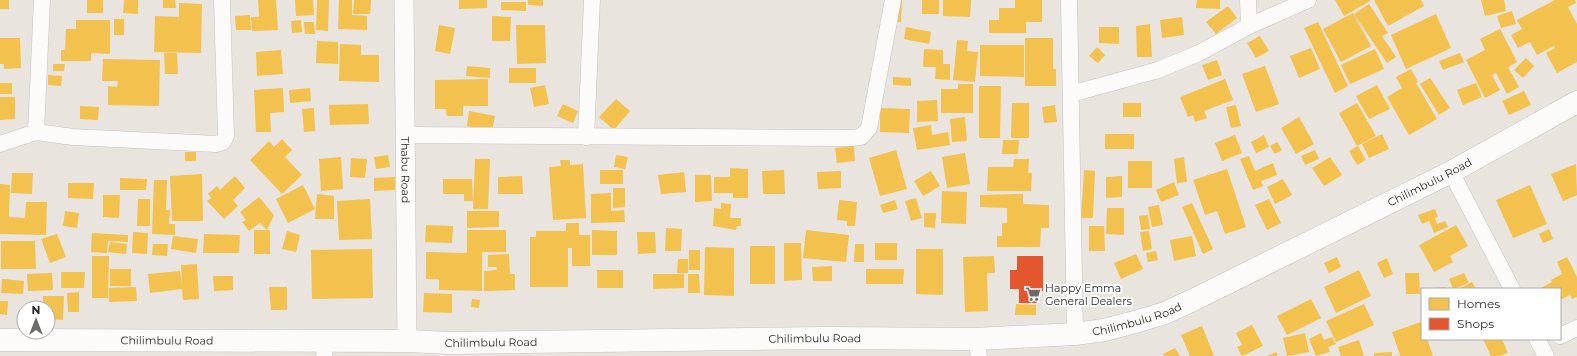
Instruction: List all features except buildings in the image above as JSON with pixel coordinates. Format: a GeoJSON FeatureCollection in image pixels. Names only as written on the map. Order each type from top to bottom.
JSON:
{"type":"FeatureCollection","features":[{"type":"Feature","properties":{"kind":"main road","name":"Chilimbulu Road"},"geometry":{"type":"LineString","coordinates":[[0,340],[325,349],[407,341],[449,350],[827,338],[978,348],[1104,330],[1165,313],[1451,172],[1577,102]]}},
{"type":"Feature","properties":{"kind":"street"},"geometry":{"type":"LineString","coordinates":[[36,132],[42,0]]}},
{"type":"Feature","properties":{"kind":"street"},"geometry":{"type":"LineString","coordinates":[[0,144],[36,132],[110,139],[216,144],[224,142],[226,136],[222,0]]}},
{"type":"Feature","properties":{"kind":"street","name":"Thabu Road"},"geometry":{"type":"LineString","coordinates":[[404,0],[407,341]]}},
{"type":"Feature","properties":{"kind":"street"},"geometry":{"type":"LineString","coordinates":[[586,137],[592,0]]}},
{"type":"Feature","properties":{"kind":"street"},"geometry":{"type":"LineString","coordinates":[[405,135],[586,137],[861,137],[869,128],[893,0]]}},
{"type":"Feature","properties":{"kind":"street"},"geometry":{"type":"LineString","coordinates":[[1068,0],[1075,334]]}},
{"type":"Feature","properties":{"kind":"street"},"geometry":{"type":"LineString","coordinates":[[1248,0],[1249,26]]}},
{"type":"Feature","properties":{"kind":"street"},"geometry":{"type":"LineString","coordinates":[[1071,94],[1158,70],[1199,53],[1249,26],[1308,0]]}},
{"type":"Feature","properties":{"kind":"street"},"geometry":{"type":"LineString","coordinates":[[1451,172],[1511,288]]}},
{"type":"Feature","properties":{"kind":"street"},"geometry":{"type":"LineString","coordinates":[[1561,336],[1577,328]]}},
{"type":"Feature","properties":{"kind":"place","name":"Happy Emma General Dealers"},"geometry":{"type":"Point","coordinates":[1033,294]}}]}
